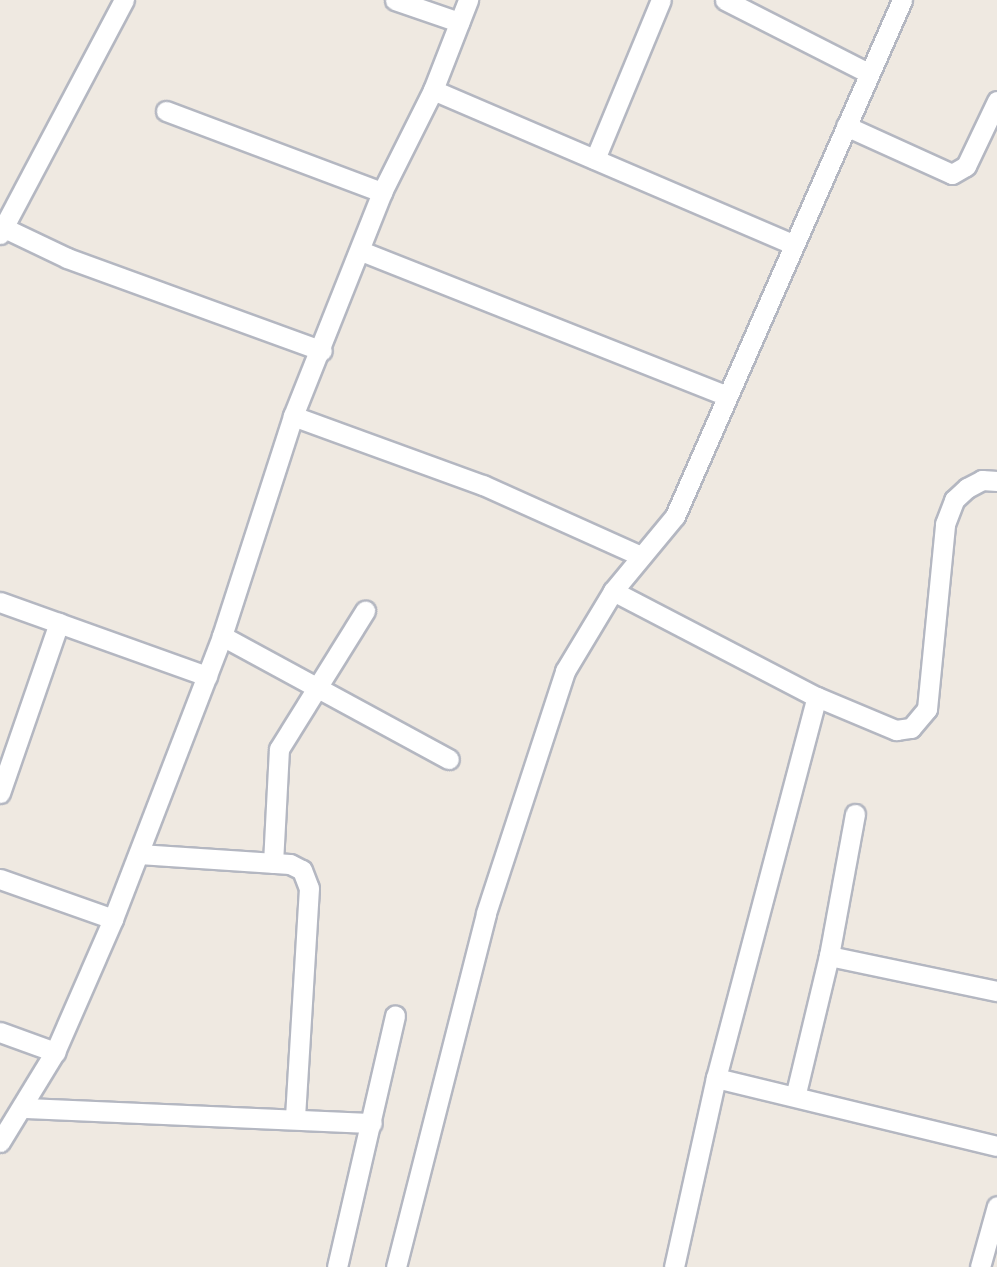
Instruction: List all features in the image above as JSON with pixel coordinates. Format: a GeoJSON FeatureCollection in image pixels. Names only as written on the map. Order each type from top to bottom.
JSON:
{"type":"FeatureCollection","features":[{"type":"Feature","properties":{"kind":"street"},"geometry":{"type":"LineString","coordinates":[[124,0],[1,229],[68,258],[322,351]]}},
{"type":"Feature","properties":{"kind":"street"},"geometry":{"type":"LineString","coordinates":[[395,0],[459,22]]}},
{"type":"Feature","properties":{"kind":"street"},"geometry":{"type":"LineString","coordinates":[[0,1142],[24,1108],[55,1052],[113,919],[222,636],[293,416],[322,351],[382,192],[433,90],[468,0]]}},
{"type":"Feature","properties":{"kind":"street"},"geometry":{"type":"LineString","coordinates":[[594,159],[661,0]]}},
{"type":"Feature","properties":{"kind":"street"},"geometry":{"type":"LineString","coordinates":[[725,0],[867,73]]}},
{"type":"Feature","properties":{"kind":"street"},"geometry":{"type":"LineString","coordinates":[[396,1267],[486,913],[537,748],[565,671],[613,591],[675,516],[725,395],[902,0]]}},
{"type":"Feature","properties":{"kind":"street"},"geometry":{"type":"LineString","coordinates":[[433,90],[792,244]]}},
{"type":"Feature","properties":{"kind":"street"},"geometry":{"type":"LineString","coordinates":[[846,126],[952,174],[966,166],[997,101]]}},
{"type":"Feature","properties":{"kind":"street"},"geometry":{"type":"LineString","coordinates":[[166,111],[382,192]]}},
{"type":"Feature","properties":{"kind":"street"},"geometry":{"type":"LineString","coordinates":[[361,251],[725,395]]}},
{"type":"Feature","properties":{"kind":"street"},"geometry":{"type":"LineString","coordinates":[[293,416],[483,485],[641,556]]}},
{"type":"Feature","properties":{"kind":"street"},"geometry":{"type":"LineString","coordinates":[[613,591],[817,697],[896,730],[920,722],[927,709],[946,524],[954,500],[967,488],[982,480],[997,481]]}},
{"type":"Feature","properties":{"kind":"street"},"geometry":{"type":"LineString","coordinates":[[0,602],[207,676]]}},
{"type":"Feature","properties":{"kind":"street"},"geometry":{"type":"LineString","coordinates":[[273,863],[279,749],[315,687],[365,611]]}},
{"type":"Feature","properties":{"kind":"street"},"geometry":{"type":"LineString","coordinates":[[0,793],[59,623]]}},
{"type":"Feature","properties":{"kind":"street"},"geometry":{"type":"LineString","coordinates":[[222,636],[449,759]]}},
{"type":"Feature","properties":{"kind":"street"},"geometry":{"type":"LineString","coordinates":[[674,1267],[716,1078],[817,697]]}},
{"type":"Feature","properties":{"kind":"street"},"geometry":{"type":"LineString","coordinates":[[796,1093],[829,956],[855,814]]}},
{"type":"Feature","properties":{"kind":"street"},"geometry":{"type":"LineString","coordinates":[[138,854],[273,863],[302,870],[310,888],[295,1118]]}},
{"type":"Feature","properties":{"kind":"street"},"geometry":{"type":"LineString","coordinates":[[0,879],[113,919]]}},
{"type":"Feature","properties":{"kind":"street"},"geometry":{"type":"LineString","coordinates":[[829,956],[997,991]]}},
{"type":"Feature","properties":{"kind":"street"},"geometry":{"type":"LineString","coordinates":[[337,1267],[395,1016]]}},
{"type":"Feature","properties":{"kind":"street"},"geometry":{"type":"LineString","coordinates":[[0,1032],[55,1052]]}},
{"type":"Feature","properties":{"kind":"street"},"geometry":{"type":"LineString","coordinates":[[716,1078],[796,1093],[997,1146]]}},
{"type":"Feature","properties":{"kind":"street"},"geometry":{"type":"LineString","coordinates":[[24,1108],[372,1123]]}},
{"type":"Feature","properties":{"kind":"street"},"geometry":{"type":"LineString","coordinates":[[980,1267],[997,1206]]}}]}
